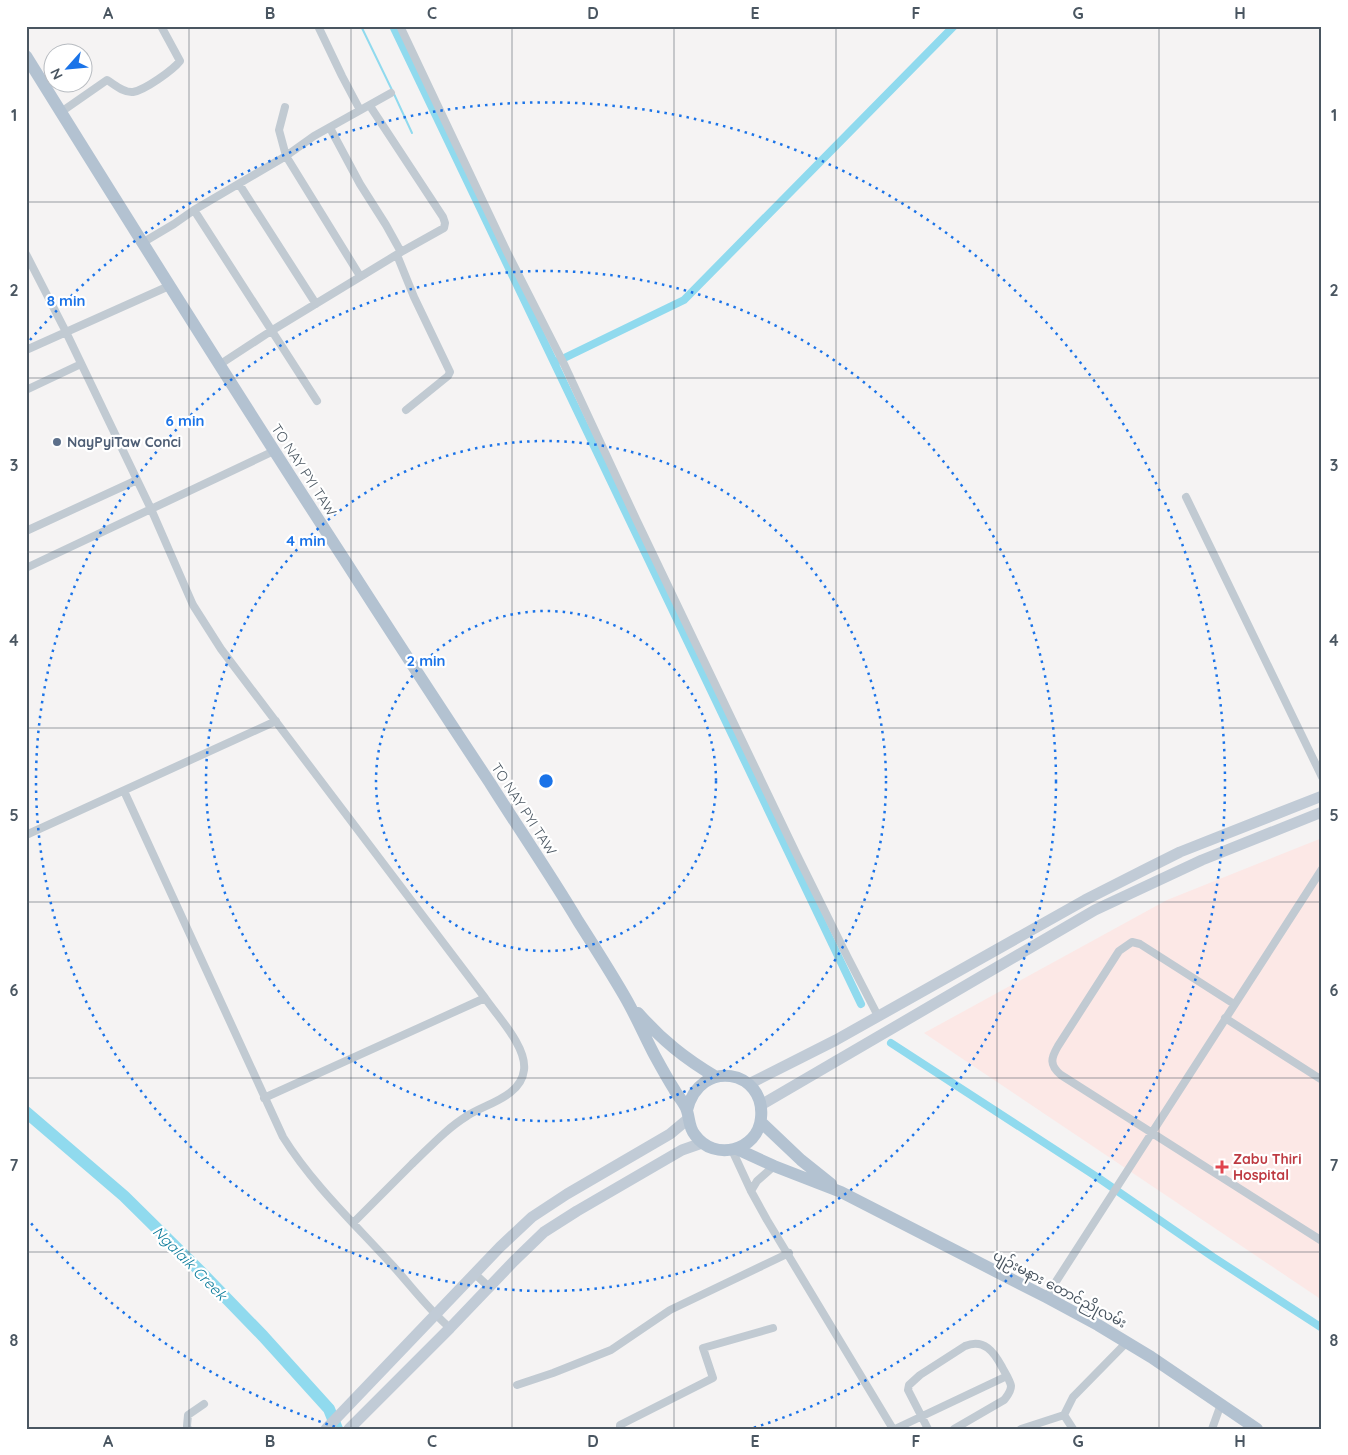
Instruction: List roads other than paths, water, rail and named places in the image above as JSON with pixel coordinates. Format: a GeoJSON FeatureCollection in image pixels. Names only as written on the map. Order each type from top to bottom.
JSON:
{"type":"FeatureCollection","features":[{"type":"Feature","properties":{"kind":"main road","name":"TO NAY PYI TAW"},"geometry":{"type":"LineString","coordinates":[[26,56],[219,365],[561,893],[625,998]]}},
{"type":"Feature","properties":{"kind":"main road"},"geometry":{"type":"LineString","coordinates":[[749,1084],[805,1057],[1085,900],[1164,860],[1197,845],[1322,796]]}},
{"type":"Feature","properties":{"kind":"main road"},"geometry":{"type":"LineString","coordinates":[[761,1105],[1096,910],[1202,860],[1322,812]]}},
{"type":"Feature","properties":{"kind":"main road"},"geometry":{"type":"LineString","coordinates":[[625,998],[670,1046],[716,1077]]}},
{"type":"Feature","properties":{"kind":"main road"},"geometry":{"type":"LineString","coordinates":[[625,998],[688,1115],[695,1136],[702,1143],[718,1150],[735,1150],[841,1192]]}},
{"type":"Feature","properties":{"kind":"main road"},"geometry":{"type":"LineString","coordinates":[[326,1429],[434,1314],[532,1217],[566,1194],[670,1134],[688,1115],[690,1099],[696,1089],[705,1081],[716,1077],[733,1077],[749,1084],[758,1096],[761,1105],[761,1122],[757,1133],[749,1142],[735,1150]]}},
{"type":"Feature","properties":{"kind":"main road"},"geometry":{"type":"LineString","coordinates":[[761,1122],[800,1160],[841,1192]]}},
{"type":"Feature","properties":{"kind":"main road"},"geometry":{"type":"LineString","coordinates":[[350,1428],[544,1232],[682,1150],[702,1143]]}},
{"type":"Feature","properties":{"kind":"main road","name":"ပျဉ်းမနား တောင်ညိုလမ်း"},"geometry":{"type":"LineString","coordinates":[[841,1192],[1046,1297],[1127,1342],[1257,1429]]}},
{"type":"Feature","properties":{"kind":"street"},"geometry":{"type":"LineString","coordinates":[[60,112],[107,80],[120,89],[132,92],[175,68],[180,61],[161,26]]}},
{"type":"Feature","properties":{"kind":"street"},"geometry":{"type":"LineString","coordinates":[[318,26],[360,110]]}},
{"type":"Feature","properties":{"kind":"street"},"geometry":{"type":"LineString","coordinates":[[400,26],[507,252],[562,360],[797,855],[878,1016]]}},
{"type":"Feature","properties":{"kind":"street"},"geometry":{"type":"LineString","coordinates":[[142,243],[391,93]]}},
{"type":"Feature","properties":{"kind":"street"},"geometry":{"type":"LineString","coordinates":[[219,365],[270,331],[360,276],[442,230],[445,226],[445,223],[370,106]]}},
{"type":"Feature","properties":{"kind":"street"},"geometry":{"type":"LineString","coordinates":[[285,107],[279,130],[286,156],[360,276]]}},
{"type":"Feature","properties":{"kind":"street"},"geometry":{"type":"LineString","coordinates":[[330,128],[360,184],[386,225],[399,254],[411,290],[450,372],[448,376],[406,410]]}},
{"type":"Feature","properties":{"kind":"street"},"geometry":{"type":"LineString","coordinates":[[239,184],[316,304]]}},
{"type":"Feature","properties":{"kind":"street"},"geometry":{"type":"LineString","coordinates":[[194,210],[270,331],[317,401]]}},
{"type":"Feature","properties":{"kind":"street"},"geometry":{"type":"LineString","coordinates":[[26,254],[66,332],[151,509],[193,605],[221,649],[485,998],[519,1046],[524,1058],[521,1082],[511,1092],[468,1115],[447,1130],[353,1223]]}},
{"type":"Feature","properties":{"kind":"street"},"geometry":{"type":"LineString","coordinates":[[26,350],[169,286]]}},
{"type":"Feature","properties":{"kind":"street"},"geometry":{"type":"LineString","coordinates":[[26,390],[81,364]]}},
{"type":"Feature","properties":{"kind":"street"},"geometry":{"type":"LineString","coordinates":[[26,568],[274,451]]}},
{"type":"Feature","properties":{"kind":"street"},"geometry":{"type":"LineString","coordinates":[[26,531],[137,480]]}},
{"type":"Feature","properties":{"kind":"street"},"geometry":{"type":"LineString","coordinates":[[1186,497],[1322,777]]}},
{"type":"Feature","properties":{"kind":"street"},"geometry":{"type":"LineString","coordinates":[[26,836],[276,721]]}},
{"type":"Feature","properties":{"kind":"street"},"geometry":{"type":"LineString","coordinates":[[124,791],[283,1137],[295,1156],[353,1223],[394,1266],[434,1314],[450,1328]]}},
{"type":"Feature","properties":{"kind":"street"},"geometry":{"type":"LineString","coordinates":[[1046,1297],[1313,880],[1322,869]]}},
{"type":"Feature","properties":{"kind":"street"},"geometry":{"type":"LineString","coordinates":[[1313,880],[1322,886]]}},
{"type":"Feature","properties":{"kind":"street"},"geometry":{"type":"LineString","coordinates":[[1234,1004],[1140,944],[1132,942],[1119,951],[1058,1046],[1051,1059],[1053,1067],[1322,1241]]}},
{"type":"Feature","properties":{"kind":"street"},"geometry":{"type":"LineString","coordinates":[[264,1098],[485,998]]}},
{"type":"Feature","properties":{"kind":"street"},"geometry":{"type":"LineString","coordinates":[[1225,1018],[1322,1080]]}},
{"type":"Feature","properties":{"kind":"street"},"geometry":{"type":"LineString","coordinates":[[735,1150],[751,1191],[894,1429],[1007,1376]]}},
{"type":"Feature","properties":{"kind":"street"},"geometry":{"type":"LineString","coordinates":[[751,1191],[757,1181],[774,1166]]}},
{"type":"Feature","properties":{"kind":"street"},"geometry":{"type":"LineString","coordinates":[[517,1385],[611,1350],[670,1310],[789,1253]]}},
{"type":"Feature","properties":{"kind":"street"},"geometry":{"type":"LineString","coordinates":[[475,1274],[490,1288]]}},
{"type":"Feature","properties":{"kind":"street"},"geometry":{"type":"LineString","coordinates":[[620,1429],[620,1425],[627,1421],[714,1378],[703,1348],[772,1328]]}},
{"type":"Feature","properties":{"kind":"street"},"geometry":{"type":"LineString","coordinates":[[1021,1429],[1064,1414],[1073,1397],[1127,1342]]}},
{"type":"Feature","properties":{"kind":"street"},"geometry":{"type":"LineString","coordinates":[[928,1429],[908,1390],[909,1385],[920,1375],[965,1346],[979,1343],[994,1352],[1007,1376],[1010,1389],[1004,1400],[954,1429]]}},
{"type":"Feature","properties":{"kind":"street"},"geometry":{"type":"LineString","coordinates":[[188,1429],[188,1415],[204,1404]]}},
{"type":"Feature","properties":{"kind":"street"},"geometry":{"type":"LineString","coordinates":[[1212,1429],[1221,1404]]}},
{"type":"Feature","properties":{"kind":"street"},"geometry":{"type":"LineString","coordinates":[[1064,1414],[1073,1429]]}},
{"type":"Feature","properties":{"kind":"waterway"},"geometry":{"type":"LineString","coordinates":[[361,26],[392,90]]}},
{"type":"Feature","properties":{"kind":"waterway"},"geometry":{"type":"LineString","coordinates":[[393,26],[861,1004]]}},
{"type":"Feature","properties":{"kind":"waterway"},"geometry":{"type":"LineString","coordinates":[[556,362],[684,300],[954,26]]}},
{"type":"Feature","properties":{"kind":"waterway"},"geometry":{"type":"LineString","coordinates":[[394,94],[412,133]]}},
{"type":"Feature","properties":{"kind":"waterway"},"geometry":{"type":"LineString","coordinates":[[891,1043],[1100,1179],[1213,1257],[1322,1328]]}},
{"type":"Feature","properties":{"kind":"waterway","name":"Ngalaik Creek"},"geometry":{"type":"LineString","coordinates":[[26,1112],[124,1196],[201,1272],[263,1336],[329,1409],[337,1429]]}},
{"type":"Feature","properties":{"kind":"place","name":"NayPyiTaw Conci"},"geometry":{"type":"Point","coordinates":[57,442]}},
{"type":"Feature","properties":{"kind":"place","name":"Zabu Thiri Hospital"},"geometry":{"type":"Point","coordinates":[1222,1167]}}]}
